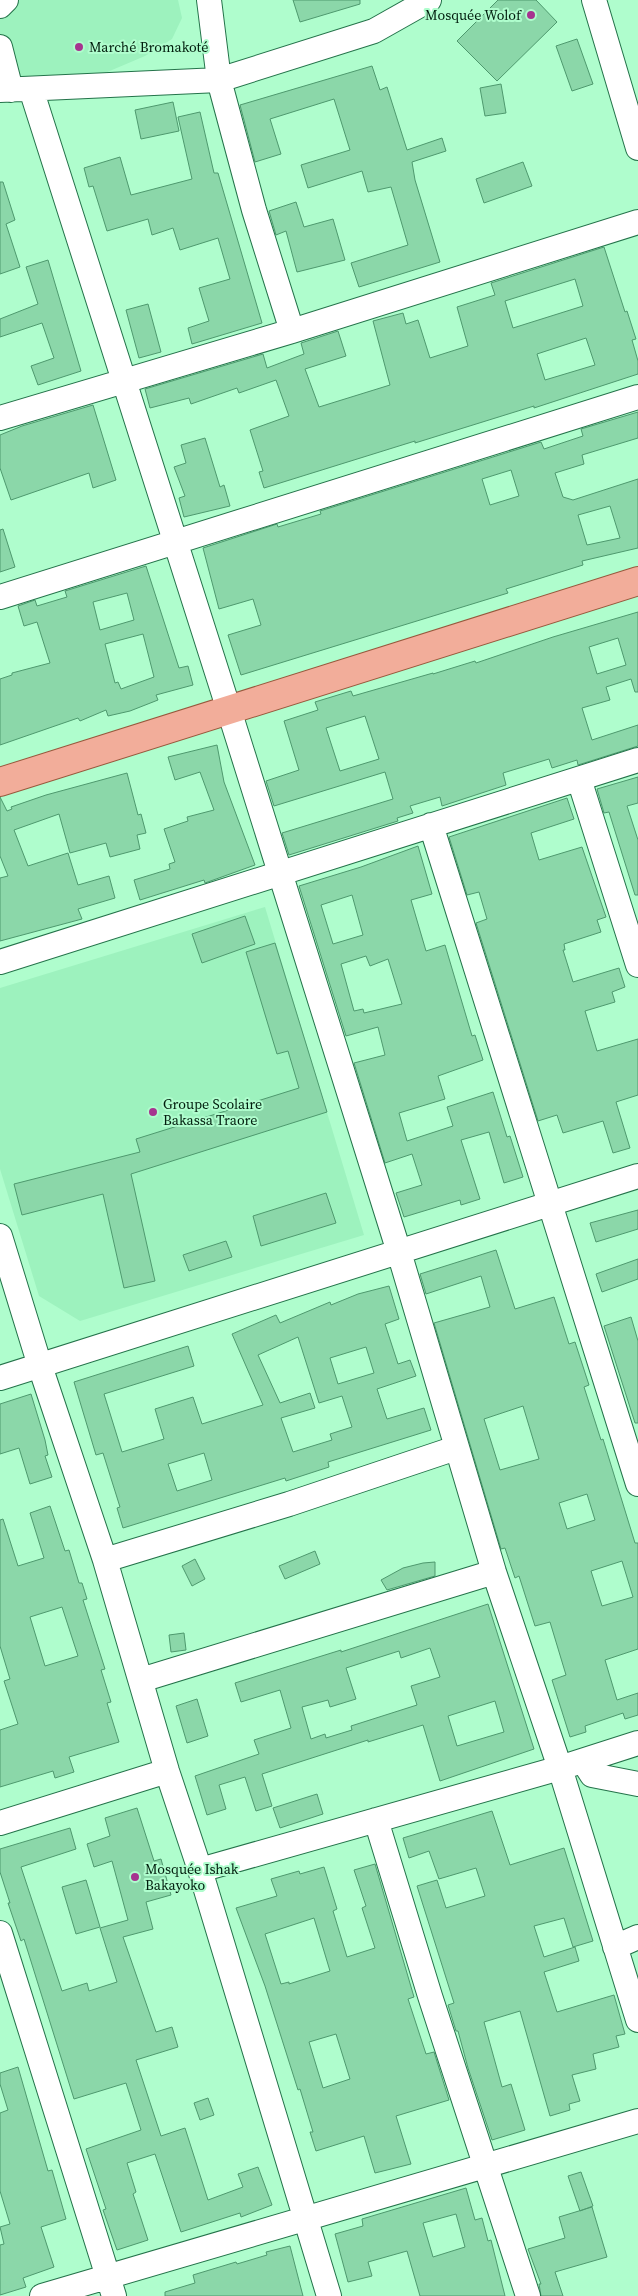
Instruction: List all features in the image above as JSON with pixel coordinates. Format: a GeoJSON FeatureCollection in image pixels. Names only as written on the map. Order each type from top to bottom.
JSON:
{"type":"FeatureCollection","features":[{"type":"Feature","properties":{"kind":"main road"},"geometry":{"type":"LineString","coordinates":[[0,782],[638,581]]}},
{"type":"Feature","properties":{"kind":"street"},"geometry":{"type":"LineString","coordinates":[[0,6],[6,0]]}},
{"type":"Feature","properties":{"kind":"street"},"geometry":{"type":"LineString","coordinates":[[209,0],[219,80],[254,210],[292,330]]}},
{"type":"Feature","properties":{"kind":"street"},"geometry":{"type":"LineString","coordinates":[[14,90],[219,80],[374,31],[429,0]]}},
{"type":"Feature","properties":{"kind":"street"},"geometry":{"type":"LineString","coordinates":[[594,0],[638,148]]}},
{"type":"Feature","properties":{"kind":"street"},"geometry":{"type":"LineString","coordinates":[[0,48],[14,90],[124,381],[230,710],[399,1252],[494,1572],[560,1768],[638,2020]]}},
{"type":"Feature","properties":{"kind":"street"},"geometry":{"type":"LineString","coordinates":[[0,418],[292,330],[638,222]]}},
{"type":"Feature","properties":{"kind":"street"},"geometry":{"type":"LineString","coordinates":[[0,596],[638,397]]}},
{"type":"Feature","properties":{"kind":"street"},"geometry":{"type":"LineString","coordinates":[[0,962],[638,760]]}},
{"type":"Feature","properties":{"kind":"street"},"geometry":{"type":"LineString","coordinates":[[579,779],[638,965]]}},
{"type":"Feature","properties":{"kind":"street"},"geometry":{"type":"LineString","coordinates":[[431,825],[638,1484]]}},
{"type":"Feature","properties":{"kind":"street"},"geometry":{"type":"LineString","coordinates":[[0,1378],[638,1176]]}},
{"type":"Feature","properties":{"kind":"street"},"geometry":{"type":"LineString","coordinates":[[0,1236],[40,1366],[106,1560],[167,1771],[200,1870],[329,2296]]}},
{"type":"Feature","properties":{"kind":"street"},"geometry":{"type":"LineString","coordinates":[[106,1560],[289,1504],[456,1448]]}},
{"type":"Feature","properties":{"kind":"street"},"geometry":{"type":"LineString","coordinates":[[141,1680],[494,1572]]}},
{"type":"Feature","properties":{"kind":"street"},"geometry":{"type":"LineString","coordinates":[[200,1870],[560,1768],[638,1743]]}},
{"type":"Feature","properties":{"kind":"street"},"geometry":{"type":"LineString","coordinates":[[583,1761],[592,1775],[638,1784]]}},
{"type":"Feature","properties":{"kind":"street"},"geometry":{"type":"LineString","coordinates":[[0,1823],[167,1771]]}},
{"type":"Feature","properties":{"kind":"street"},"geometry":{"type":"LineString","coordinates":[[376,1820],[430,1996],[528,2296]]}},
{"type":"Feature","properties":{"kind":"street"},"geometry":{"type":"LineString","coordinates":[[0,1933],[111,2286]]}},
{"type":"Feature","properties":{"kind":"street"},"geometry":{"type":"LineString","coordinates":[[615,1947],[638,1938]]}},
{"type":"Feature","properties":{"kind":"street"},"geometry":{"type":"LineString","coordinates":[[42,2296],[111,2286],[304,2218],[638,2121]]}},
{"type":"Feature","properties":{"kind":"shaded area","name":"Marché Bromakoté"},"geometry":{"type":"Polygon","coordinates":[[[0,0],[178,0],[182,18],[172,39],[145,56],[105,73],[0,77],[0,0]]]}},
{"type":"Feature","properties":{"kind":"shaded area"},"geometry":{"type":"Polygon","coordinates":[[[265,907],[364,1235],[80,1321],[39,1296],[0,1169],[0,988],[265,907]]]}},
{"type":"Feature","properties":{"kind":"building"},"geometry":{"type":"Polygon","coordinates":[[[293,0],[360,0],[360,4],[300,22],[293,0]]]}},
{"type":"Feature","properties":{"kind":"building"},"geometry":{"type":"Polygon","coordinates":[[[498,0],[536,0],[557,22],[497,81],[457,41],[498,0]]]}},
{"type":"Feature","properties":{"kind":"building"},"geometry":{"type":"Polygon","coordinates":[[[577,39],[593,84],[572,91],[556,46],[577,39]]]}},
{"type":"Feature","properties":{"kind":"building"},"geometry":{"type":"Polygon","coordinates":[[[372,66],[380,90],[387,87],[407,150],[442,138],[446,151],[412,162],[415,180],[440,262],[359,287],[351,263],[408,245],[391,187],[368,192],[362,171],[308,188],[301,165],[350,150],[334,99],[270,119],[281,154],[255,162],[240,105],[372,66]]]}},
{"type":"Feature","properties":{"kind":"building"},"geometry":{"type":"Polygon","coordinates":[[[501,84],[506,113],[485,116],[480,88],[501,84]]]}},
{"type":"Feature","properties":{"kind":"building"},"geometry":{"type":"Polygon","coordinates":[[[173,102],[179,131],[141,139],[135,110],[173,102]]]}},
{"type":"Feature","properties":{"kind":"building"},"geometry":{"type":"Polygon","coordinates":[[[200,112],[214,173],[218,173],[262,323],[192,344],[188,328],[209,321],[199,288],[230,279],[218,238],[180,250],[173,228],[152,235],[148,219],[107,231],[93,186],[89,187],[84,168],[120,157],[131,195],[192,179],[178,117],[200,112]]]}},
{"type":"Feature","properties":{"kind":"building"},"geometry":{"type":"Polygon","coordinates":[[[523,162],[532,186],[484,203],[476,179],[523,162]]]}},
{"type":"Feature","properties":{"kind":"building"},"geometry":{"type":"Polygon","coordinates":[[[0,182],[3,182],[15,220],[6,224],[20,267],[0,274],[0,182]]]}},
{"type":"Feature","properties":{"kind":"building"},"geometry":{"type":"Polygon","coordinates":[[[296,202],[304,227],[333,219],[345,260],[297,272],[286,231],[276,235],[269,211],[296,202]]]}},
{"type":"Feature","properties":{"kind":"building"},"geometry":{"type":"Polygon","coordinates":[[[604,247],[625,312],[627,311],[636,339],[632,340],[638,361],[638,374],[534,408],[534,406],[415,443],[415,441],[264,488],[259,472],[263,471],[250,430],[289,416],[276,380],[239,393],[237,388],[191,404],[189,398],[150,408],[145,389],[263,354],[267,368],[304,354],[301,343],[338,331],[346,356],[305,369],[319,407],[390,385],[373,321],[403,313],[406,324],[418,320],[430,358],[468,346],[457,307],[495,295],[491,283],[604,247]],[[575,279],[505,301],[513,328],[583,306],[575,279]],[[586,338],[537,354],[545,380],[595,365],[586,338]]]}},
{"type":"Feature","properties":{"kind":"building"},"geometry":{"type":"Polygon","coordinates":[[[48,260],[81,371],[38,385],[31,366],[54,358],[42,323],[0,337],[0,319],[38,304],[26,267],[48,260]]]}},
{"type":"Feature","properties":{"kind":"building"},"geometry":{"type":"Polygon","coordinates":[[[148,304],[161,352],[139,358],[126,310],[148,304]]]}},
{"type":"Feature","properties":{"kind":"building"},"geometry":{"type":"Polygon","coordinates":[[[93,405],[116,480],[93,488],[89,473],[11,500],[0,468],[0,435],[22,426],[93,405]]]}},
{"type":"Feature","properties":{"kind":"building"},"geometry":{"type":"Polygon","coordinates":[[[638,412],[638,438],[582,455],[584,464],[555,473],[563,497],[573,500],[638,479],[638,548],[582,561],[583,565],[506,589],[508,593],[241,675],[228,635],[261,625],[253,599],[219,609],[203,548],[277,524],[278,527],[321,514],[320,511],[541,442],[544,449],[583,436],[581,429],[638,412]],[[511,470],[482,479],[490,505],[519,496],[511,470]],[[610,506],[578,515],[587,545],[620,538],[610,506]]]}},
{"type":"Feature","properties":{"kind":"building"},"geometry":{"type":"Polygon","coordinates":[[[205,438],[220,487],[224,485],[230,506],[184,517],[179,498],[185,496],[174,467],[186,463],[181,445],[205,438]]]}},
{"type":"Feature","properties":{"kind":"building"},"geometry":{"type":"Polygon","coordinates":[[[3,529],[15,567],[0,572],[0,530],[3,529]]]}},
{"type":"Feature","properties":{"kind":"building"},"geometry":{"type":"Polygon","coordinates":[[[146,566],[179,668],[188,666],[193,685],[156,695],[158,700],[130,711],[108,716],[106,710],[80,721],[78,718],[0,745],[0,679],[12,675],[12,673],[50,663],[37,622],[24,626],[18,606],[35,600],[37,606],[67,597],[65,591],[146,566]],[[127,593],[93,602],[100,630],[134,620],[127,593]],[[143,634],[105,644],[115,683],[118,682],[121,689],[154,677],[143,634]]]}},
{"type":"Feature","properties":{"kind":"building"},"geometry":{"type":"Polygon","coordinates":[[[638,612],[638,692],[635,692],[631,679],[606,687],[610,700],[582,708],[592,740],[638,725],[638,746],[578,765],[577,760],[552,768],[549,759],[503,773],[506,785],[442,806],[440,797],[410,806],[413,813],[397,818],[398,821],[289,855],[282,833],[393,799],[385,772],[274,806],[266,781],[299,770],[284,721],[318,710],[315,702],[351,691],[353,696],[475,661],[476,663],[553,637],[638,612]],[[618,638],[589,647],[597,674],[626,665],[618,638]],[[365,716],[326,728],[340,771],[379,759],[365,716]]]}},
{"type":"Feature","properties":{"kind":"building"},"geometry":{"type":"Polygon","coordinates":[[[217,745],[224,782],[255,865],[205,883],[204,880],[140,900],[134,880],[170,869],[169,864],[175,862],[164,829],[188,821],[187,817],[214,810],[200,772],[175,780],[168,757],[217,745]]]}},
{"type":"Feature","properties":{"kind":"building"},"geometry":{"type":"Polygon","coordinates":[[[127,773],[138,815],[141,814],[146,833],[137,835],[140,849],[110,857],[106,843],[70,853],[59,814],[14,830],[28,866],[68,853],[78,885],[109,876],[115,898],[78,909],[82,919],[0,941],[0,878],[8,876],[0,856],[0,797],[7,811],[12,809],[11,807],[46,795],[127,773]]]}},
{"type":"Feature","properties":{"kind":"building"},"geometry":{"type":"Polygon","coordinates":[[[638,777],[638,803],[627,806],[638,840],[638,895],[635,895],[609,812],[604,813],[597,789],[638,777]]]}},
{"type":"Feature","properties":{"kind":"building"},"geometry":{"type":"Polygon","coordinates":[[[567,798],[574,819],[531,833],[539,860],[582,847],[606,917],[597,920],[601,932],[564,944],[565,950],[563,950],[573,982],[619,968],[625,987],[612,992],[615,1002],[585,1011],[597,1051],[638,1039],[638,1095],[616,1102],[630,1148],[613,1153],[603,1121],[563,1133],[557,1115],[538,1121],[476,923],[487,919],[479,892],[467,895],[449,837],[567,798]]]}},
{"type":"Feature","properties":{"kind":"building"},"geometry":{"type":"Polygon","coordinates":[[[418,846],[432,894],[411,900],[426,951],[445,945],[472,1036],[475,1035],[483,1060],[438,1076],[445,1099],[399,1113],[407,1141],[453,1126],[447,1107],[493,1092],[507,1137],[510,1136],[523,1177],[504,1183],[489,1132],[461,1140],[480,1199],[461,1205],[460,1200],[404,1217],[396,1193],[422,1185],[412,1154],[385,1163],[354,1063],[385,1055],[378,1027],[346,1036],[299,886],[361,867],[418,846]],[[352,895],[321,905],[333,944],[363,935],[352,895]],[[366,956],[341,964],[354,1011],[363,1009],[364,1013],[402,1004],[388,959],[370,966],[366,956]]]}},
{"type":"Feature","properties":{"kind":"building"},"geometry":{"type":"Polygon","coordinates":[[[245,916],[255,944],[202,963],[192,934],[245,916]]]}},
{"type":"Feature","properties":{"kind":"building"},"geometry":{"type":"Polygon","coordinates":[[[275,943],[327,1112],[131,1174],[155,1281],[124,1288],[103,1194],[22,1215],[14,1184],[140,1152],[136,1139],[299,1088],[288,1051],[277,1054],[246,952],[275,943]]]}},
{"type":"Feature","properties":{"kind":"building"},"geometry":{"type":"Polygon","coordinates":[[[326,1193],[336,1223],[261,1246],[253,1216],[326,1193]]]}},
{"type":"Feature","properties":{"kind":"building"},"geometry":{"type":"Polygon","coordinates":[[[638,1210],[638,1229],[596,1242],[590,1223],[638,1210]]]}},
{"type":"Feature","properties":{"kind":"building"},"geometry":{"type":"Polygon","coordinates":[[[226,1241],[232,1257],[189,1271],[183,1255],[226,1241]]]}},
{"type":"Feature","properties":{"kind":"building"},"geometry":{"type":"Polygon","coordinates":[[[496,1250],[515,1309],[554,1297],[569,1344],[575,1342],[589,1385],[584,1387],[601,1440],[603,1439],[635,1543],[638,1543],[638,1649],[605,1660],[617,1700],[638,1693],[638,1715],[625,1719],[623,1713],[585,1726],[586,1732],[570,1737],[552,1680],[566,1675],[550,1622],[535,1626],[519,1576],[515,1578],[505,1548],[501,1549],[434,1323],[490,1307],[481,1276],[426,1294],[420,1274],[496,1250]],[[523,1406],[484,1419],[500,1470],[539,1459],[523,1406]],[[587,1494],[559,1503],[567,1529],[595,1520],[587,1494]],[[622,1561],[591,1571],[602,1606],[633,1597],[622,1561]]]}},
{"type":"Feature","properties":{"kind":"building"},"geometry":{"type":"Polygon","coordinates":[[[638,1259],[638,1279],[602,1292],[596,1274],[638,1259]]]}},
{"type":"Feature","properties":{"kind":"building"},"geometry":{"type":"Polygon","coordinates":[[[389,1286],[399,1319],[385,1324],[398,1364],[410,1360],[416,1376],[377,1389],[387,1419],[424,1408],[431,1430],[328,1462],[329,1467],[286,1481],[285,1478],[123,1528],[117,1508],[120,1507],[103,1453],[96,1455],[74,1382],[188,1346],[194,1366],[104,1394],[122,1452],[164,1439],[155,1409],[193,1397],[202,1424],[263,1405],[232,1334],[276,1315],[280,1323],[330,1302],[331,1305],[358,1294],[389,1286]],[[298,1337],[258,1355],[280,1403],[310,1393],[315,1408],[281,1418],[293,1452],[332,1440],[330,1434],[352,1427],[342,1396],[319,1403],[298,1337]],[[366,1347],[330,1358],[338,1384],[374,1373],[366,1347]],[[204,1453],[168,1464],[177,1491],[212,1480],[204,1453]]]}},
{"type":"Feature","properties":{"kind":"building"},"geometry":{"type":"Polygon","coordinates":[[[631,1317],[638,1341],[638,1423],[635,1423],[604,1326],[631,1317]]]}},
{"type":"Feature","properties":{"kind":"building"},"geometry":{"type":"Polygon","coordinates":[[[31,1394],[45,1440],[48,1455],[45,1456],[52,1477],[30,1484],[19,1448],[0,1454],[0,1404],[31,1394]]]}},
{"type":"Feature","properties":{"kind":"building"},"geometry":{"type":"Polygon","coordinates":[[[50,1506],[65,1551],[69,1550],[79,1583],[82,1583],[87,1599],[83,1600],[105,1669],[101,1670],[111,1702],[107,1703],[119,1742],[69,1757],[74,1772],[55,1778],[53,1771],[0,1787],[0,1730],[18,1724],[4,1681],[10,1679],[0,1646],[0,1520],[3,1519],[18,1566],[44,1558],[30,1513],[50,1506]],[[62,1607],[30,1617],[45,1666],[78,1656],[62,1607]]]}},
{"type":"Feature","properties":{"kind":"building"},"geometry":{"type":"Polygon","coordinates":[[[315,1551],[320,1564],[285,1579],[279,1566],[315,1551]]]}},
{"type":"Feature","properties":{"kind":"building"},"geometry":{"type":"Polygon","coordinates":[[[195,1559],[205,1579],[192,1586],[182,1566],[195,1559]]]}},
{"type":"Feature","properties":{"kind":"building"},"geometry":{"type":"Polygon","coordinates":[[[435,1562],[435,1576],[387,1590],[381,1580],[403,1568],[435,1562]]]}},
{"type":"Feature","properties":{"kind":"building"},"geometry":{"type":"Polygon","coordinates":[[[488,1604],[534,1749],[440,1781],[423,1725],[368,1742],[368,1740],[262,1774],[272,1806],[256,1811],[245,1777],[219,1785],[226,1809],[207,1815],[195,1776],[259,1754],[254,1740],[291,1728],[280,1690],[241,1702],[235,1683],[341,1650],[341,1652],[488,1604]],[[430,1648],[401,1658],[399,1651],[346,1668],[356,1699],[330,1707],[328,1700],[302,1707],[311,1739],[325,1734],[326,1738],[352,1730],[351,1726],[417,1705],[411,1686],[440,1677],[430,1648]],[[495,1701],[448,1716],[457,1746],[504,1732],[495,1701]]]}},
{"type":"Feature","properties":{"kind":"building"},"geometry":{"type":"Polygon","coordinates":[[[184,1633],[186,1650],[171,1652],[169,1635],[184,1633]]]}},
{"type":"Feature","properties":{"kind":"building"},"geometry":{"type":"Polygon","coordinates":[[[197,1699],[208,1736],[187,1743],[176,1706],[197,1699]]]}},
{"type":"Feature","properties":{"kind":"building"},"geometry":{"type":"Polygon","coordinates":[[[317,1794],[323,1814],[280,1828],[273,1808],[317,1794]]]}},
{"type":"Feature","properties":{"kind":"building"},"geometry":{"type":"Polygon","coordinates":[[[137,1808],[154,1861],[161,1859],[171,1895],[146,1902],[153,1929],[123,1937],[156,2032],[172,2027],[178,2047],[136,2060],[161,2136],[185,2128],[208,2200],[243,2187],[238,2174],[258,2167],[272,2205],[241,2217],[240,2213],[181,2232],[155,2154],[127,2163],[136,2192],[133,2194],[148,2240],[117,2250],[103,2210],[106,2209],[86,2149],[141,2130],[126,2083],[74,2099],[24,1939],[21,1941],[8,1903],[10,1903],[0,1872],[0,1849],[70,1828],[76,1849],[21,1867],[62,1991],[87,1983],[89,1991],[117,1982],[100,1928],[128,1920],[112,1861],[94,1867],[87,1844],[110,1836],[105,1818],[137,1808]]]}},
{"type":"Feature","properties":{"kind":"building"},"geometry":{"type":"Polygon","coordinates":[[[492,1811],[510,1865],[564,1848],[593,1941],[573,1947],[564,1918],[534,1926],[544,1957],[575,1947],[579,1961],[544,1972],[557,2012],[614,1995],[625,2034],[616,2036],[619,2047],[593,2054],[596,2069],[572,2075],[580,2101],[569,2104],[570,2110],[550,2116],[520,2011],[484,2022],[502,2087],[511,2084],[525,2130],[492,2140],[448,2005],[454,2003],[417,1886],[437,1880],[446,1908],[485,1896],[476,1868],[439,1879],[429,1851],[409,1858],[403,1838],[492,1811]]]}},
{"type":"Feature","properties":{"kind":"building"},"geometry":{"type":"Polygon","coordinates":[[[375,1864],[414,1997],[408,1999],[426,2054],[434,2052],[449,2100],[396,2116],[411,2164],[375,2173],[364,2136],[316,2151],[310,2132],[313,2132],[300,2089],[298,2090],[265,1986],[236,1908],[277,1896],[271,1879],[299,1871],[300,1874],[324,1867],[337,1909],[333,1911],[347,1957],[375,1948],[362,1908],[366,1906],[354,1870],[375,1864]],[[314,1918],[265,1934],[281,1984],[289,1982],[289,1984],[330,1971],[314,1918]],[[336,2034],[309,2042],[323,2088],[350,2079],[336,2034]]]}},
{"type":"Feature","properties":{"kind":"building"},"geometry":{"type":"Polygon","coordinates":[[[86,1880],[100,1927],[76,1934],[62,1887],[86,1880]]]}},
{"type":"Feature","properties":{"kind":"building"},"geometry":{"type":"Polygon","coordinates":[[[18,2067],[48,2171],[52,2170],[66,2219],[41,2227],[54,2267],[23,2278],[26,2287],[0,2295],[0,2245],[4,2244],[0,2227],[10,2224],[0,2191],[0,2113],[8,2110],[0,2084],[0,2073],[18,2067]]]}},
{"type":"Feature","properties":{"kind":"building"},"geometry":{"type":"Polygon","coordinates":[[[208,2098],[214,2115],[200,2120],[194,2103],[208,2098]]]}},
{"type":"Feature","properties":{"kind":"building"},"geometry":{"type":"Polygon","coordinates":[[[581,2172],[593,2206],[580,2211],[568,2176],[581,2172]]]}},
{"type":"Feature","properties":{"kind":"building"},"geometry":{"type":"Polygon","coordinates":[[[466,2188],[475,2220],[482,2218],[488,2241],[491,2240],[505,2296],[420,2296],[407,2251],[368,2262],[372,2276],[348,2282],[335,2234],[363,2226],[362,2219],[466,2188]],[[456,2214],[423,2223],[433,2257],[465,2247],[456,2214]]]}},
{"type":"Feature","properties":{"kind":"building"},"geometry":{"type":"Polygon","coordinates":[[[592,2207],[607,2257],[555,2272],[563,2296],[541,2296],[539,2284],[541,2284],[528,2249],[565,2238],[559,2217],[592,2207]]]}},
{"type":"Feature","properties":{"kind":"building"},"geometry":{"type":"Polygon","coordinates":[[[290,2246],[303,2296],[165,2296],[165,2292],[195,2283],[193,2275],[236,2262],[237,2264],[267,2255],[266,2252],[290,2246]]]}},
{"type":"Feature","properties":{"kind":"place","name":"Mosquée Wolof"},"geometry":{"type":"Point","coordinates":[531,15]}},
{"type":"Feature","properties":{"kind":"place","name":"Marché Bromakoté"},"geometry":{"type":"Point","coordinates":[79,47]}},
{"type":"Feature","properties":{"kind":"place","name":"Groupe Scolaire Bakassa Traore"},"geometry":{"type":"Point","coordinates":[153,1112]}},
{"type":"Feature","properties":{"kind":"place","name":"Mosquée Ishak Bakayoko"},"geometry":{"type":"Point","coordinates":[135,1877]}}]}
